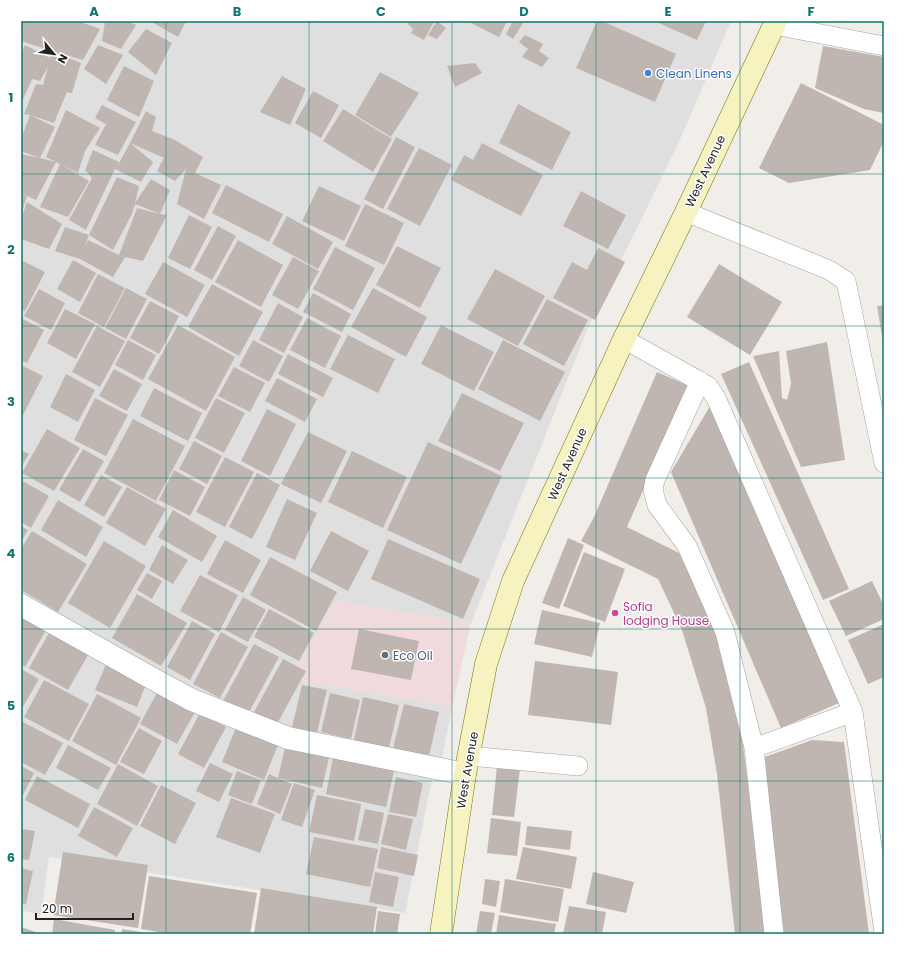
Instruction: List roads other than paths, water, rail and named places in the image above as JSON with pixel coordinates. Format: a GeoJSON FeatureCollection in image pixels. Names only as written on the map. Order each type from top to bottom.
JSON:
{"type":"FeatureCollection","features":[{"type":"Feature","properties":{"kind":"main road","name":"West Avenue"},"geometry":{"type":"LineString","coordinates":[[441,934],[467,765],[486,664],[513,581],[624,339],[775,23]]}},
{"type":"Feature","properties":{"kind":"street"},"geometry":{"type":"LineString","coordinates":[[21,605],[192,700],[288,738],[467,765]]}},
{"type":"Feature","properties":{"kind":"lane"},"geometry":{"type":"LineString","coordinates":[[775,23],[884,46]]}},
{"type":"Feature","properties":{"kind":"lane"},"geometry":{"type":"LineString","coordinates":[[686,212],[829,270],[846,281],[884,463]]}},
{"type":"Feature","properties":{"kind":"lane"},"geometry":{"type":"LineString","coordinates":[[624,339],[708,386],[716,398],[853,712],[884,932]]}},
{"type":"Feature","properties":{"kind":"lane"},"geometry":{"type":"LineString","coordinates":[[700,381],[655,480],[653,490],[656,505],[687,546],[725,632],[754,748],[774,934]]}},
{"type":"Feature","properties":{"kind":"lane"},"geometry":{"type":"LineString","coordinates":[[754,748],[853,712]]}},
{"type":"Feature","properties":{"kind":"lane"},"geometry":{"type":"LineString","coordinates":[[467,765],[578,766]]}},
{"type":"Feature","properties":{"kind":"place","name":"Clean Linens"},"geometry":{"type":"Point","coordinates":[648,73]}},
{"type":"Feature","properties":{"kind":"place","name":"Sofia lodging House"},"geometry":{"type":"Point","coordinates":[615,613]}},
{"type":"Feature","properties":{"kind":"place","name":"Eco Oil"},"geometry":{"type":"Point","coordinates":[385,655]}}]}
